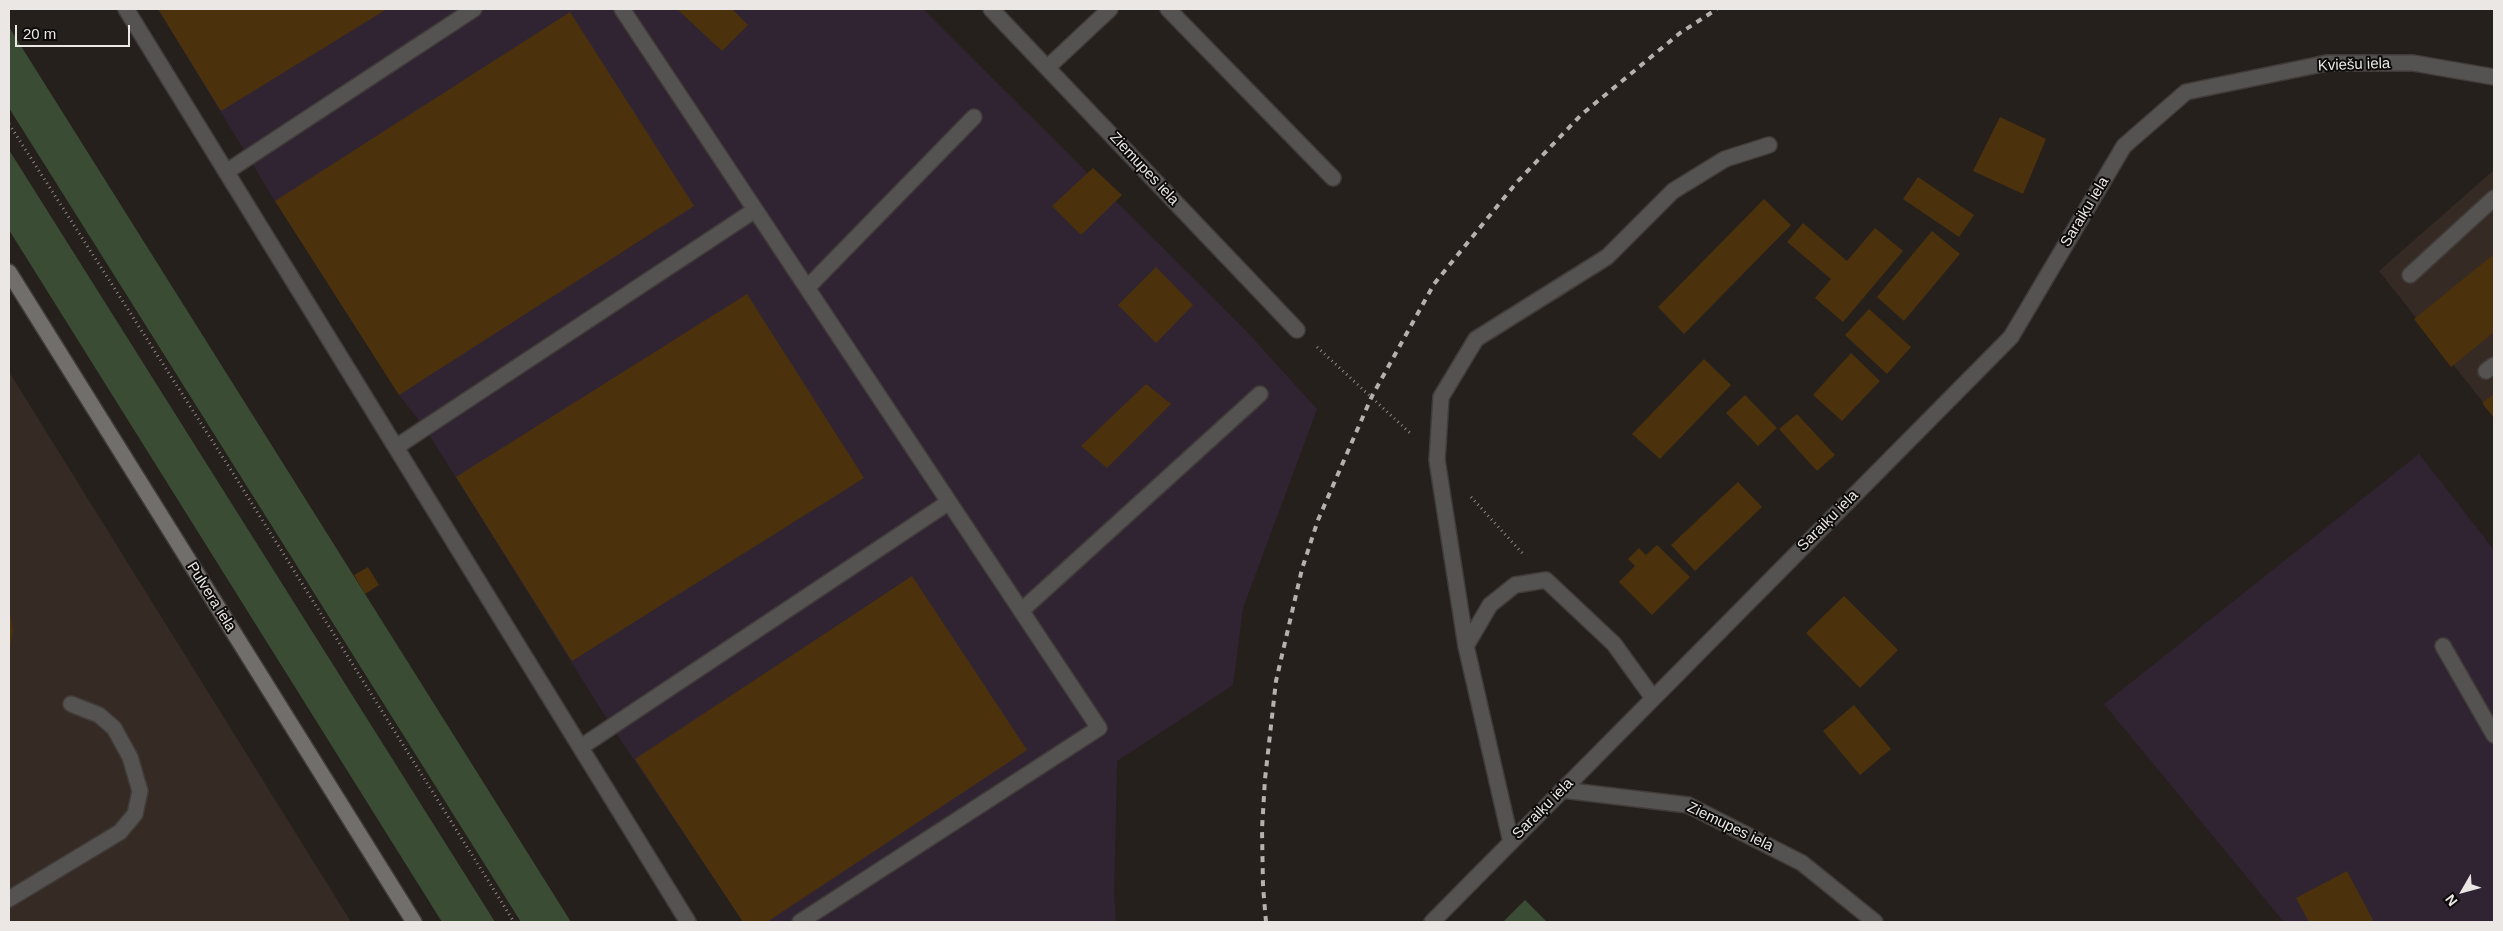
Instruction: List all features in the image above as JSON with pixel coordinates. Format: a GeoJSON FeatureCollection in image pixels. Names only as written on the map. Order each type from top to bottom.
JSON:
{"type":"FeatureCollection","features":[{"type":"Feature","properties":{"kind":"main road","name":"Pulvera iela"},"geometry":{"type":"LineString","coordinates":[[9,272],[414,922]]}},
{"type":"Feature","properties":{"kind":"street"},"geometry":{"type":"LineString","coordinates":[[126,9],[688,922]]}},
{"type":"Feature","properties":{"kind":"street"},"geometry":{"type":"LineString","coordinates":[[226,172],[474,9]]}},
{"type":"Feature","properties":{"kind":"street"},"geometry":{"type":"LineString","coordinates":[[622,9],[1099,728],[800,922]]}},
{"type":"Feature","properties":{"kind":"street","name":"Ziemupes iela"},"geometry":{"type":"LineString","coordinates":[[991,9],[1297,330]]}},
{"type":"Feature","properties":{"kind":"street"},"geometry":{"type":"LineString","coordinates":[[1048,67],[1110,9]]}},
{"type":"Feature","properties":{"kind":"street"},"geometry":{"type":"LineString","coordinates":[[1168,9],[1333,178]]}},
{"type":"Feature","properties":{"kind":"street","name":"Kviešu iela"},"geometry":{"type":"LineString","coordinates":[[2186,92],[2327,63],[2413,63],[2494,77]]}},
{"type":"Feature","properties":{"kind":"street","name":"Saraiķu iela"},"geometry":{"type":"LineString","coordinates":[[1432,922],[2011,337],[2124,146],[2186,92]]}},
{"type":"Feature","properties":{"kind":"street"},"geometry":{"type":"LineString","coordinates":[[807,288],[974,117]]}},
{"type":"Feature","properties":{"kind":"street"},"geometry":{"type":"LineString","coordinates":[[1511,842],[1466,646],[1438,460],[1441,397],[1476,339],[1607,257],[1673,191],[1725,159],[1768,145]]}},
{"type":"Feature","properties":{"kind":"street"},"geometry":{"type":"LineString","coordinates":[[2410,275],[2494,198]]}},
{"type":"Feature","properties":{"kind":"street"},"geometry":{"type":"LineString","coordinates":[[396,447],[755,210]]}},
{"type":"Feature","properties":{"kind":"street"},"geometry":{"type":"LineString","coordinates":[[1021,611],[1260,394]]}},
{"type":"Feature","properties":{"kind":"street"},"geometry":{"type":"LineString","coordinates":[[581,748],[949,502]]}},
{"type":"Feature","properties":{"kind":"street"},"geometry":{"type":"LineString","coordinates":[[1466,646],[1490,605],[1515,585],[1546,580],[1614,644],[1653,698]]}},
{"type":"Feature","properties":{"kind":"street"},"geometry":{"type":"LineString","coordinates":[[2442,646],[2494,735]]}},
{"type":"Feature","properties":{"kind":"street"},"geometry":{"type":"LineString","coordinates":[[9,899],[120,832],[135,814],[140,791],[130,757],[114,728],[99,715],[71,704]]}},
{"type":"Feature","properties":{"kind":"street","name":"Ziemupes iela"},"geometry":{"type":"LineString","coordinates":[[1562,790],[1688,805],[1802,863],[1875,922]]}},
{"type":"Feature","properties":{"kind":"path"},"geometry":{"type":"LineString","coordinates":[[9,124],[229,467],[514,922]]}},
{"type":"Feature","properties":{"kind":"shaded area"},"geometry":{"type":"Polygon","coordinates":[[[158,9],[923,9],[1247,332],[1317,409],[1243,608],[1233,685],[1117,761],[1114,895],[1116,922],[743,922],[612,727],[425,428],[399,395],[275,201],[158,9]]]}},
{"type":"Feature","properties":{"kind":"shaded area"},"geometry":{"type":"Polygon","coordinates":[[[2494,170],[2494,416],[2379,271],[2494,170]]]}},
{"type":"Feature","properties":{"kind":"shaded area"},"geometry":{"type":"Polygon","coordinates":[[[9,372],[351,922],[9,922],[9,372]]]}},
{"type":"Feature","properties":{"kind":"shaded area"},"geometry":{"type":"Polygon","coordinates":[[[2419,454],[2494,550],[2494,922],[2284,922],[2104,704],[2419,454]]]}},
{"type":"Feature","properties":{"kind":"green space"},"geometry":{"type":"Polygon","coordinates":[[[9,27],[571,922],[521,922],[9,108],[9,27]]]}},
{"type":"Feature","properties":{"kind":"green space"},"geometry":{"type":"Polygon","coordinates":[[[9,150],[495,922],[442,922],[9,230],[9,150]]]}},
{"type":"Feature","properties":{"kind":"green space"},"geometry":{"type":"Polygon","coordinates":[[[1525,900],[1547,922],[1503,922],[1525,900]]]}},
{"type":"Feature","properties":{"kind":"building"},"geometry":{"type":"Polygon","coordinates":[[[158,9],[387,9],[221,111],[158,9]]]}},
{"type":"Feature","properties":{"kind":"building"},"geometry":{"type":"Polygon","coordinates":[[[677,9],[732,9],[748,25],[722,51],[677,9]]]}},
{"type":"Feature","properties":{"kind":"building"},"geometry":{"type":"Polygon","coordinates":[[[570,12],[694,206],[399,395],[275,201],[570,12]]]}},
{"type":"Feature","properties":{"kind":"building"},"geometry":{"type":"Polygon","coordinates":[[[2000,117],[2046,139],[2023,194],[1973,171],[2000,117]]]}},
{"type":"Feature","properties":{"kind":"building"},"geometry":{"type":"Polygon","coordinates":[[[1093,168],[1122,195],[1081,235],[1052,206],[1093,168]]]}},
{"type":"Feature","properties":{"kind":"building"},"geometry":{"type":"Polygon","coordinates":[[[1918,177],[1974,215],[1959,237],[1903,199],[1918,177]]]}},
{"type":"Feature","properties":{"kind":"building"},"geometry":{"type":"Polygon","coordinates":[[[1764,199],[1791,225],[1684,334],[1658,307],[1764,199]]]}},
{"type":"Feature","properties":{"kind":"building"},"geometry":{"type":"Polygon","coordinates":[[[1803,223],[1847,261],[1875,228],[1903,251],[1843,322],[1815,298],[1831,279],[1787,242],[1803,223]]]}},
{"type":"Feature","properties":{"kind":"building"},"geometry":{"type":"Polygon","coordinates":[[[1932,231],[1960,254],[1904,321],[1877,297],[1932,231]]]}},
{"type":"Feature","properties":{"kind":"building"},"geometry":{"type":"Polygon","coordinates":[[[2494,254],[2494,332],[2451,367],[2414,319],[2494,254]]]}},
{"type":"Feature","properties":{"kind":"building"},"geometry":{"type":"Polygon","coordinates":[[[1156,267],[1193,305],[1156,343],[1118,305],[1156,267]]]}},
{"type":"Feature","properties":{"kind":"building"},"geometry":{"type":"Polygon","coordinates":[[[747,294],[864,478],[572,661],[456,477],[747,294]]]}},
{"type":"Feature","properties":{"kind":"building"},"geometry":{"type":"Polygon","coordinates":[[[1869,309],[1911,347],[1887,374],[1845,335],[1869,309]]]}},
{"type":"Feature","properties":{"kind":"building"},"geometry":{"type":"Polygon","coordinates":[[[1851,353],[1880,381],[1842,421],[1813,395],[1851,353]]]}},
{"type":"Feature","properties":{"kind":"building"},"geometry":{"type":"Polygon","coordinates":[[[1704,359],[1731,385],[1660,459],[1632,434],[1704,359]]]}},
{"type":"Feature","properties":{"kind":"building"},"geometry":{"type":"Polygon","coordinates":[[[1146,384],[1171,404],[1107,468],[1081,446],[1146,384]]]}},
{"type":"Feature","properties":{"kind":"building"},"geometry":{"type":"Polygon","coordinates":[[[2494,394],[2494,418],[2482,403],[2494,394]]]}},
{"type":"Feature","properties":{"kind":"building"},"geometry":{"type":"Polygon","coordinates":[[[1745,395],[1777,428],[1758,446],[1726,413],[1745,395]]]}},
{"type":"Feature","properties":{"kind":"building"},"geometry":{"type":"Polygon","coordinates":[[[1797,414],[1835,455],[1817,471],[1779,429],[1797,414]]]}},
{"type":"Feature","properties":{"kind":"building"},"geometry":{"type":"Polygon","coordinates":[[[1738,482],[1762,507],[1695,571],[1671,545],[1738,482]]]}},
{"type":"Feature","properties":{"kind":"building"},"geometry":{"type":"Polygon","coordinates":[[[1657,545],[1690,577],[1652,615],[1619,582],[1635,566],[1628,559],[1639,548],[1646,555],[1657,545]]]}},
{"type":"Feature","properties":{"kind":"building"},"geometry":{"type":"Polygon","coordinates":[[[368,567],[379,585],[365,594],[354,575],[368,567]]]}},
{"type":"Feature","properties":{"kind":"building"},"geometry":{"type":"Polygon","coordinates":[[[912,576],[1027,750],[767,922],[743,922],[635,759],[912,576]]]}},
{"type":"Feature","properties":{"kind":"building"},"geometry":{"type":"Polygon","coordinates":[[[1844,596],[1898,650],[1860,688],[1806,633],[1844,596]]]}},
{"type":"Feature","properties":{"kind":"building"},"geometry":{"type":"Polygon","coordinates":[[[9,607],[13,630],[10,650],[9,650],[9,607]]]}},
{"type":"Feature","properties":{"kind":"building"},"geometry":{"type":"Polygon","coordinates":[[[1854,705],[1891,749],[1860,775],[1823,731],[1854,705]]]}},
{"type":"Feature","properties":{"kind":"building"},"geometry":{"type":"Polygon","coordinates":[[[2347,871],[2373,920],[2370,922],[2309,922],[2296,898],[2347,871]]]}},
{"type":"Feature","properties":{"kind":"railway"},"geometry":{"type":"LineString","coordinates":[[1266,922],[1262,829],[1265,779],[1276,681],[1302,569],[1318,520],[1372,396],[1434,284],[1517,182],[1581,115],[1680,33],[1717,9]]}}]}
